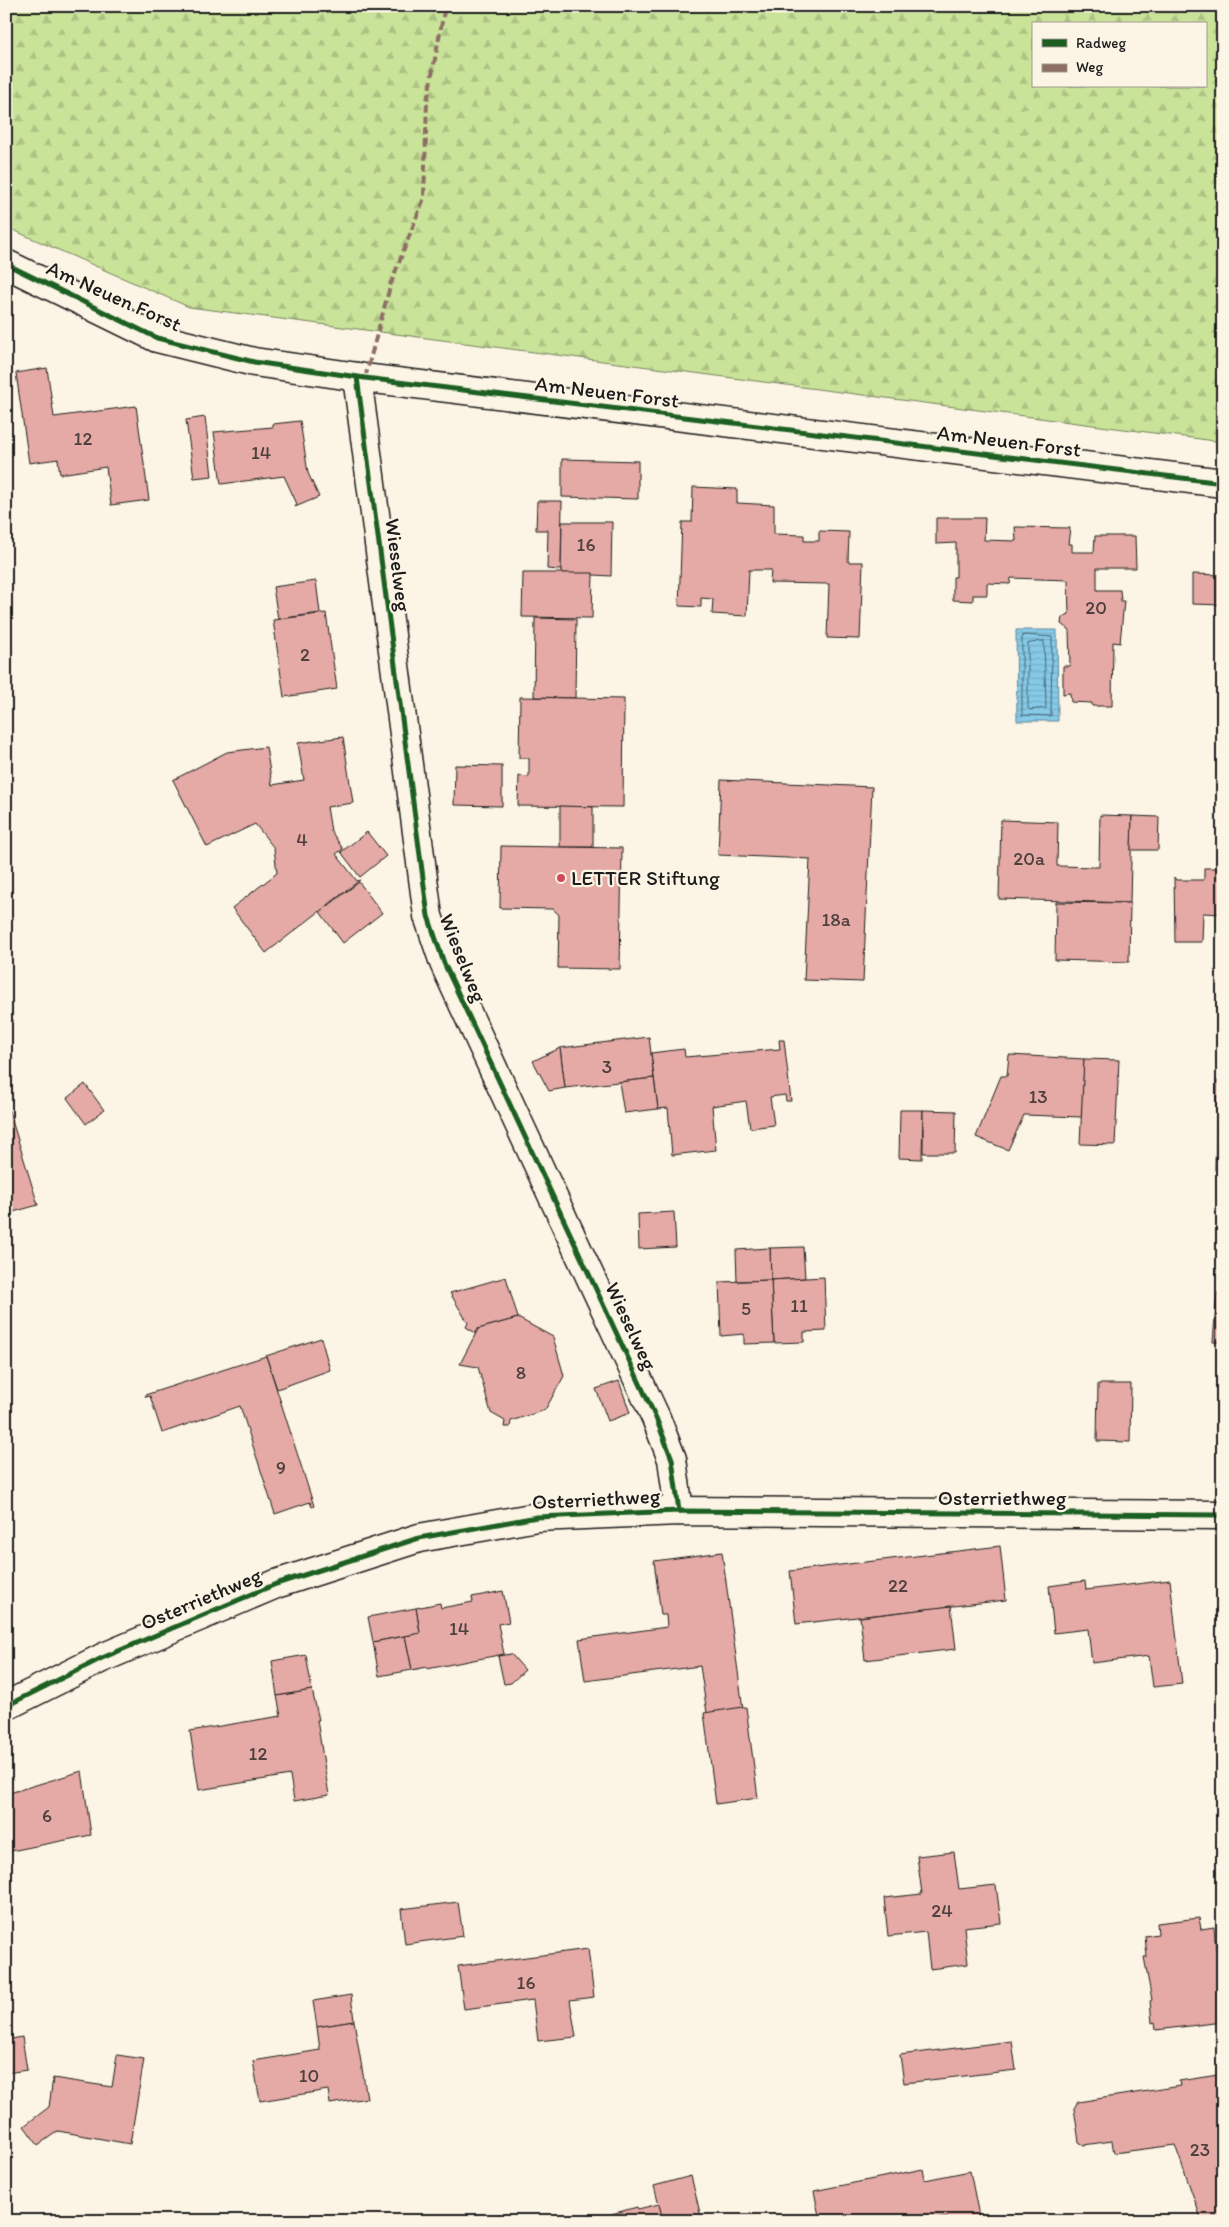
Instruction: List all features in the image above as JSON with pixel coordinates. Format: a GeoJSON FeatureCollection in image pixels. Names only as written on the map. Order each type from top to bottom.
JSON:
{"type":"FeatureCollection","features":[{"type":"Feature","properties":{"kind":"street","name":"Am Neuen Forst"},"geometry":{"type":"LineString","coordinates":[[6,264],[157,338],[254,362],[357,377],[1223,483]]}},
{"type":"Feature","properties":{"kind":"street","name":"Wieselweg"},"geometry":{"type":"LineString","coordinates":[[357,377],[428,916],[444,963],[656,1418],[672,1459],[679,1511]]}},
{"type":"Feature","properties":{"kind":"street","name":"Osterriethweg"},"geometry":{"type":"LineString","coordinates":[[6,1706],[102,1658],[276,1584],[419,1538],[537,1517],[679,1511],[1223,1515]]}},
{"type":"Feature","properties":{"kind":"green space"},"geometry":{"type":"Polygon","coordinates":[[[6,6],[1223,6],[1223,442],[189,307],[6,227],[6,6]]]}},
{"type":"Feature","properties":{"kind":"water"},"geometry":{"type":"Polygon","coordinates":[[[1016,630],[1057,630],[1058,721],[1017,721],[1016,630]]]}},
{"type":"Feature","properties":{"kind":"building"},"geometry":{"type":"Polygon","coordinates":[[[47,368],[54,417],[136,406],[149,500],[111,505],[106,467],[60,474],[58,459],[29,463],[16,373],[47,368]]]}},
{"type":"Feature","properties":{"kind":"building"},"geometry":{"type":"Polygon","coordinates":[[[205,417],[212,476],[194,478],[186,420],[205,417]]]}},
{"type":"Feature","properties":{"kind":"building"},"geometry":{"type":"Polygon","coordinates":[[[300,421],[308,473],[319,497],[295,507],[297,504],[284,476],[221,484],[214,432],[273,427],[273,424],[300,421]]]}},
{"type":"Feature","properties":{"kind":"building"},"geometry":{"type":"Polygon","coordinates":[[[562,459],[638,461],[638,499],[562,497],[562,459]]]}},
{"type":"Feature","properties":{"kind":"building"},"geometry":{"type":"Polygon","coordinates":[[[693,487],[737,489],[737,503],[774,505],[774,534],[804,535],[804,541],[819,541],[819,531],[849,532],[848,562],[863,562],[860,639],[827,638],[829,584],[770,583],[771,570],[749,570],[747,616],[712,614],[713,599],[701,598],[701,607],[679,606],[682,522],[692,522],[693,487]]]}},
{"type":"Feature","properties":{"kind":"building"},"geometry":{"type":"Polygon","coordinates":[[[537,501],[562,501],[561,570],[547,569],[548,530],[536,530],[537,501]]]}},
{"type":"Feature","properties":{"kind":"building"},"geometry":{"type":"Polygon","coordinates":[[[936,518],[985,518],[984,540],[1016,541],[1015,527],[1070,528],[1068,544],[1072,544],[1072,552],[1094,552],[1095,536],[1135,536],[1136,568],[1097,568],[1097,590],[1120,590],[1121,601],[1124,601],[1120,643],[1113,642],[1112,706],[1092,706],[1092,703],[1071,702],[1070,693],[1063,694],[1063,666],[1070,666],[1069,630],[1061,624],[1062,617],[1069,614],[1068,580],[1011,578],[1010,584],[987,583],[987,595],[973,595],[973,601],[953,600],[953,577],[956,577],[956,543],[936,544],[936,518]]]}},
{"type":"Feature","properties":{"kind":"building"},"geometry":{"type":"Polygon","coordinates":[[[562,522],[612,522],[611,576],[561,573],[562,522]]]}},
{"type":"Feature","properties":{"kind":"building"},"geometry":{"type":"Polygon","coordinates":[[[523,573],[593,573],[592,618],[522,617],[523,573]]]}},
{"type":"Feature","properties":{"kind":"building"},"geometry":{"type":"Polygon","coordinates":[[[1192,574],[1223,575],[1223,605],[1192,604],[1192,574]]]}},
{"type":"Feature","properties":{"kind":"building"},"geometry":{"type":"Polygon","coordinates":[[[316,581],[320,613],[278,619],[273,587],[316,581]]]}},
{"type":"Feature","properties":{"kind":"building"},"geometry":{"type":"Polygon","coordinates":[[[326,613],[337,689],[284,697],[273,620],[326,613]]]}},
{"type":"Feature","properties":{"kind":"building"},"geometry":{"type":"Polygon","coordinates":[[[535,618],[576,619],[575,698],[534,697],[535,618]]]}},
{"type":"Feature","properties":{"kind":"building"},"geometry":{"type":"Polygon","coordinates":[[[520,697],[624,699],[623,807],[518,806],[519,776],[529,777],[529,758],[519,758],[520,697]]]}},
{"type":"Feature","properties":{"kind":"building"},"geometry":{"type":"Polygon","coordinates":[[[343,737],[353,803],[327,807],[331,831],[343,849],[336,854],[357,881],[360,880],[266,953],[232,908],[277,873],[274,848],[255,824],[207,847],[173,780],[227,752],[266,747],[272,785],[304,780],[298,743],[343,737]]]}},
{"type":"Feature","properties":{"kind":"building"},"geometry":{"type":"Polygon","coordinates":[[[455,765],[502,766],[502,806],[454,805],[455,765]]]}},
{"type":"Feature","properties":{"kind":"building"},"geometry":{"type":"Polygon","coordinates":[[[721,780],[872,787],[863,982],[804,980],[810,859],[718,855],[721,780]]]}},
{"type":"Feature","properties":{"kind":"building"},"geometry":{"type":"Polygon","coordinates":[[[560,806],[593,807],[593,847],[560,847],[560,806]]]}},
{"type":"Feature","properties":{"kind":"building"},"geometry":{"type":"Polygon","coordinates":[[[1100,815],[1132,816],[1130,903],[999,899],[1001,820],[1058,822],[1057,866],[1099,867],[1100,815]]]}},
{"type":"Feature","properties":{"kind":"building"},"geometry":{"type":"Polygon","coordinates":[[[1132,816],[1159,817],[1158,850],[1131,850],[1132,816]]]}},
{"type":"Feature","properties":{"kind":"building"},"geometry":{"type":"Polygon","coordinates":[[[367,832],[386,856],[360,877],[341,852],[367,832]]]}},
{"type":"Feature","properties":{"kind":"building","name":"LETTER Stiftung"},"geometry":{"type":"Polygon","coordinates":[[[501,846],[622,848],[620,969],[558,968],[559,915],[553,909],[500,908],[501,846]]]}},
{"type":"Feature","properties":{"kind":"building"},"geometry":{"type":"Polygon","coordinates":[[[1204,868],[1223,868],[1223,914],[1203,913],[1202,942],[1175,942],[1174,877],[1176,880],[1204,880],[1204,868]]]}},
{"type":"Feature","properties":{"kind":"building"},"geometry":{"type":"Polygon","coordinates":[[[359,882],[382,913],[343,943],[320,912],[359,882]]]}},
{"type":"Feature","properties":{"kind":"building"},"geometry":{"type":"Polygon","coordinates":[[[1056,902],[1130,903],[1129,962],[1055,960],[1056,902]]]}},
{"type":"Feature","properties":{"kind":"building"},"geometry":{"type":"Polygon","coordinates":[[[649,1037],[654,1078],[565,1088],[560,1048],[649,1037]]]}},
{"type":"Feature","properties":{"kind":"building"},"geometry":{"type":"Polygon","coordinates":[[[779,1040],[784,1040],[791,1101],[786,1101],[785,1095],[770,1097],[774,1125],[750,1128],[746,1101],[712,1106],[716,1150],[672,1155],[668,1108],[658,1109],[651,1053],[684,1049],[685,1057],[780,1049],[779,1040]]]}},
{"type":"Feature","properties":{"kind":"building"},"geometry":{"type":"Polygon","coordinates":[[[560,1048],[565,1088],[549,1091],[533,1061],[560,1048]]]}},
{"type":"Feature","properties":{"kind":"building"},"geometry":{"type":"Polygon","coordinates":[[[1009,1055],[1084,1059],[1082,1117],[1024,1115],[1008,1150],[976,1137],[1001,1076],[1007,1076],[1009,1055]]]}},
{"type":"Feature","properties":{"kind":"building"},"geometry":{"type":"Polygon","coordinates":[[[1084,1059],[1119,1060],[1115,1145],[1080,1144],[1084,1059]]]}},
{"type":"Feature","properties":{"kind":"building"},"geometry":{"type":"Polygon","coordinates":[[[654,1078],[658,1109],[624,1113],[619,1082],[654,1078]]]}},
{"type":"Feature","properties":{"kind":"building"},"geometry":{"type":"Polygon","coordinates":[[[1217,1081],[1223,1081],[1223,1170],[1215,1170],[1217,1081]]]}},
{"type":"Feature","properties":{"kind":"building"},"geometry":{"type":"Polygon","coordinates":[[[85,1084],[104,1110],[86,1124],[67,1098],[85,1084]]]}},
{"type":"Feature","properties":{"kind":"building"},"geometry":{"type":"Polygon","coordinates":[[[6,1101],[38,1205],[6,1214],[6,1101]]]}},
{"type":"Feature","properties":{"kind":"building"},"geometry":{"type":"Polygon","coordinates":[[[900,1110],[923,1110],[922,1159],[899,1158],[900,1110]]]}},
{"type":"Feature","properties":{"kind":"building"},"geometry":{"type":"Polygon","coordinates":[[[923,1110],[956,1111],[955,1153],[923,1153],[923,1110]]]}},
{"type":"Feature","properties":{"kind":"building"},"geometry":{"type":"Polygon","coordinates":[[[674,1212],[676,1247],[639,1249],[638,1214],[674,1212]]]}},
{"type":"Feature","properties":{"kind":"building"},"geometry":{"type":"Polygon","coordinates":[[[803,1247],[805,1278],[771,1280],[770,1248],[803,1247]]]}},
{"type":"Feature","properties":{"kind":"building"},"geometry":{"type":"Polygon","coordinates":[[[770,1248],[771,1280],[737,1281],[736,1250],[770,1248]]]}},
{"type":"Feature","properties":{"kind":"building"},"geometry":{"type":"Polygon","coordinates":[[[506,1277],[518,1318],[478,1329],[477,1334],[466,1327],[468,1323],[450,1293],[506,1277]]]}},
{"type":"Feature","properties":{"kind":"building"},"geometry":{"type":"Polygon","coordinates":[[[824,1277],[826,1331],[804,1332],[804,1342],[774,1343],[771,1280],[824,1277]]]}},
{"type":"Feature","properties":{"kind":"building"},"geometry":{"type":"Polygon","coordinates":[[[771,1280],[774,1343],[744,1344],[744,1334],[721,1336],[719,1282],[771,1280]]]}},
{"type":"Feature","properties":{"kind":"building"},"geometry":{"type":"Polygon","coordinates":[[[1217,1293],[1223,1293],[1223,1342],[1213,1342],[1217,1293]]]}},
{"type":"Feature","properties":{"kind":"building"},"geometry":{"type":"Polygon","coordinates":[[[518,1318],[553,1337],[564,1376],[545,1410],[511,1421],[510,1427],[504,1427],[505,1421],[491,1413],[478,1367],[460,1364],[478,1329],[518,1318]]]}},
{"type":"Feature","properties":{"kind":"building"},"geometry":{"type":"Polygon","coordinates":[[[321,1338],[330,1370],[277,1389],[266,1356],[321,1338]]]}},
{"type":"Feature","properties":{"kind":"building"},"geometry":{"type":"Polygon","coordinates":[[[266,1356],[314,1506],[312,1507],[310,1502],[275,1514],[240,1406],[162,1433],[150,1396],[146,1397],[145,1395],[266,1356]]]}},
{"type":"Feature","properties":{"kind":"building"},"geometry":{"type":"Polygon","coordinates":[[[619,1381],[630,1413],[608,1421],[596,1389],[619,1381]]]}},
{"type":"Feature","properties":{"kind":"building"},"geometry":{"type":"Polygon","coordinates":[[[1098,1384],[1131,1384],[1130,1442],[1097,1441],[1098,1384]]]}},
{"type":"Feature","properties":{"kind":"building"},"geometry":{"type":"Polygon","coordinates":[[[1000,1546],[1006,1600],[796,1624],[790,1571],[1000,1546]]]}},
{"type":"Feature","properties":{"kind":"building"},"geometry":{"type":"Polygon","coordinates":[[[722,1552],[743,1709],[707,1713],[700,1666],[585,1681],[579,1639],[667,1627],[666,1615],[661,1615],[654,1561],[722,1552]]]}},
{"type":"Feature","properties":{"kind":"building"},"geometry":{"type":"Polygon","coordinates":[[[1170,1580],[1182,1684],[1153,1687],[1149,1656],[1092,1663],[1088,1629],[1054,1633],[1049,1586],[1085,1581],[1086,1590],[1170,1580]]]}},
{"type":"Feature","properties":{"kind":"building"},"geometry":{"type":"Polygon","coordinates":[[[503,1591],[509,1622],[498,1624],[504,1654],[427,1669],[427,1667],[412,1670],[405,1636],[420,1633],[416,1608],[440,1603],[441,1608],[473,1602],[472,1597],[503,1591]]]}},
{"type":"Feature","properties":{"kind":"building"},"geometry":{"type":"Polygon","coordinates":[[[951,1606],[956,1649],[865,1660],[860,1617],[951,1606]]]}},
{"type":"Feature","properties":{"kind":"building"},"geometry":{"type":"Polygon","coordinates":[[[416,1608],[420,1633],[373,1642],[368,1617],[416,1608]]]}},
{"type":"Feature","properties":{"kind":"building"},"geometry":{"type":"Polygon","coordinates":[[[405,1636],[412,1670],[379,1676],[373,1642],[405,1636]]]}},
{"type":"Feature","properties":{"kind":"building"},"geometry":{"type":"Polygon","coordinates":[[[511,1654],[525,1670],[511,1683],[504,1684],[498,1656],[511,1654]]]}},
{"type":"Feature","properties":{"kind":"building"},"geometry":{"type":"Polygon","coordinates":[[[306,1655],[312,1690],[277,1696],[272,1661],[306,1655]]]}},
{"type":"Feature","properties":{"kind":"building"},"geometry":{"type":"Polygon","coordinates":[[[312,1690],[319,1720],[317,1720],[329,1795],[294,1801],[290,1775],[199,1790],[190,1731],[281,1716],[277,1696],[312,1690]]]}},
{"type":"Feature","properties":{"kind":"building"},"geometry":{"type":"Polygon","coordinates":[[[746,1707],[758,1798],[716,1804],[704,1713],[746,1707]]]}},
{"type":"Feature","properties":{"kind":"building"},"geometry":{"type":"Polygon","coordinates":[[[82,1771],[91,1835],[6,1852],[6,1794],[82,1771]]]}},
{"type":"Feature","properties":{"kind":"building"},"geometry":{"type":"Polygon","coordinates":[[[954,1852],[959,1889],[996,1885],[1001,1923],[964,1927],[968,1964],[930,1969],[926,1932],[888,1936],[884,1898],[922,1894],[917,1856],[954,1852]]]}},
{"type":"Feature","properties":{"kind":"building"},"geometry":{"type":"Polygon","coordinates":[[[458,1902],[463,1936],[405,1944],[401,1909],[458,1902]]]}},
{"type":"Feature","properties":{"kind":"building"},"geometry":{"type":"Polygon","coordinates":[[[1199,1918],[1201,1929],[1214,1927],[1216,1949],[1219,1948],[1223,1954],[1223,1966],[1222,1970],[1219,1971],[1223,2022],[1156,2030],[1155,2022],[1152,2023],[1150,2001],[1152,2000],[1144,1957],[1147,1957],[1145,1936],[1158,1934],[1157,1923],[1199,1918]]]}},
{"type":"Feature","properties":{"kind":"building"},"geometry":{"type":"Polygon","coordinates":[[[588,1949],[594,1997],[570,2000],[576,2037],[538,2041],[533,2000],[464,2009],[458,1966],[588,1949]]]}},
{"type":"Feature","properties":{"kind":"building"},"geometry":{"type":"Polygon","coordinates":[[[351,1995],[354,2021],[317,2027],[313,2001],[351,1995]]]}},
{"type":"Feature","properties":{"kind":"building"},"geometry":{"type":"Polygon","coordinates":[[[354,2021],[367,2098],[330,2104],[328,2090],[260,2101],[253,2061],[320,2050],[317,2027],[354,2021]]]}},
{"type":"Feature","properties":{"kind":"building"},"geometry":{"type":"Polygon","coordinates":[[[22,2037],[27,2070],[6,2073],[6,2040],[22,2037]]]}},
{"type":"Feature","properties":{"kind":"building"},"geometry":{"type":"Polygon","coordinates":[[[1012,2041],[1016,2070],[904,2083],[900,2055],[1012,2041]]]}},
{"type":"Feature","properties":{"kind":"building"},"geometry":{"type":"Polygon","coordinates":[[[117,2055],[144,2059],[130,2144],[58,2131],[38,2145],[24,2126],[49,2107],[53,2078],[112,2087],[117,2055]]]}},
{"type":"Feature","properties":{"kind":"building"},"geometry":{"type":"Polygon","coordinates":[[[1218,2075],[1223,2081],[1223,2094],[1220,2095],[1223,2117],[1223,2221],[1202,2221],[1175,2145],[1114,2153],[1112,2141],[1084,2145],[1079,2142],[1074,2108],[1078,2102],[1180,2086],[1179,2081],[1218,2075]]]}},
{"type":"Feature","properties":{"kind":"building"},"geometry":{"type":"Polygon","coordinates":[[[923,2169],[925,2180],[970,2171],[980,2221],[948,2221],[947,2217],[929,2221],[820,2221],[814,2191],[923,2169]]]}},
{"type":"Feature","properties":{"kind":"building"},"geometry":{"type":"Polygon","coordinates":[[[691,2176],[702,2221],[663,2221],[654,2186],[691,2176]]]}},
{"type":"Feature","properties":{"kind":"building"},"geometry":{"type":"Polygon","coordinates":[[[659,2204],[663,2221],[586,2221],[637,2207],[638,2209],[659,2204]]]}},
{"type":"Feature","properties":{"kind":"marked path"},"geometry":{"type":"LineString","coordinates":[[365,378],[391,283],[424,198],[427,101],[445,6]]}},
{"type":"Feature","properties":{"kind":"cycle path"},"geometry":{"type":"LineString","coordinates":[[6,264],[157,338],[254,362],[365,378],[1223,483]]}},
{"type":"Feature","properties":{"kind":"cycle path"},"geometry":{"type":"LineString","coordinates":[[357,377],[428,916],[444,963],[656,1418],[672,1459],[679,1511]]}},
{"type":"Feature","properties":{"kind":"cycle path"},"geometry":{"type":"LineString","coordinates":[[6,1706],[102,1658],[276,1584],[419,1538],[537,1517],[679,1511],[1223,1515]]}},
{"type":"Feature","properties":{"kind":"place","name":"LETTER Stiftung"},"geometry":{"type":"Point","coordinates":[561,878]}}]}
